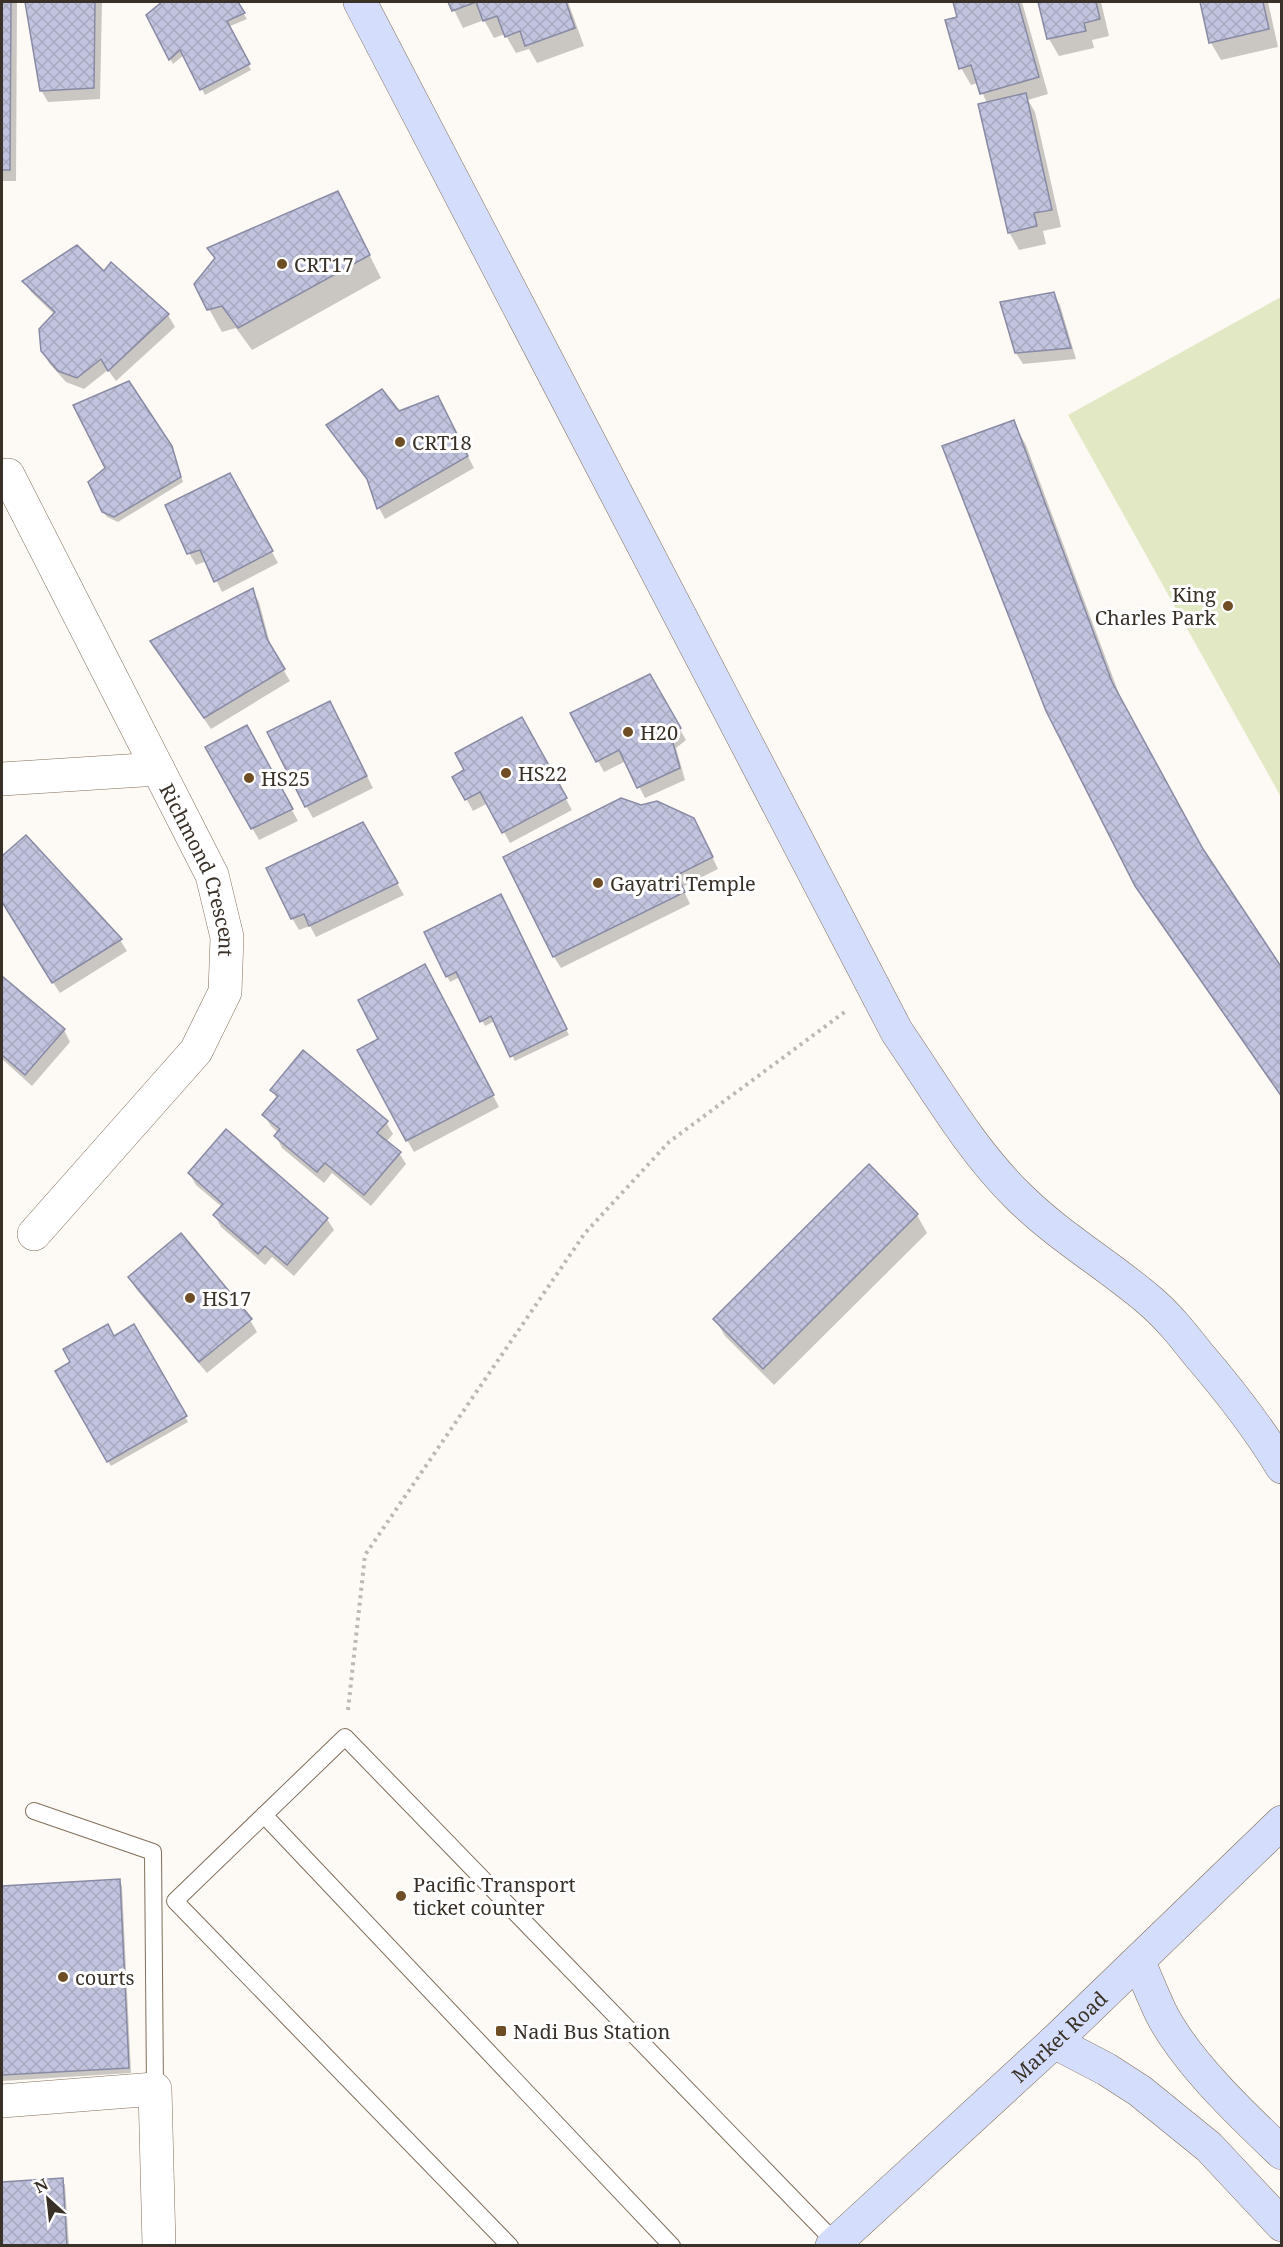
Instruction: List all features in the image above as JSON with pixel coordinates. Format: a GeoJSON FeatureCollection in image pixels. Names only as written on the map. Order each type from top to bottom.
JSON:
{"type":"FeatureCollection","features":[{"type":"Feature","properties":{"kind":"main road"},"geometry":{"type":"LineString","coordinates":[[360,2],[897,1032],[984,1158],[1016,1194],[1048,1224],[1151,1301],[1222,1383],[1281,1467]]}},
{"type":"Feature","properties":{"kind":"main road","name":"Market Road"},"geometry":{"type":"LineString","coordinates":[[833,2244],[1139,1962],[1281,1822]]}},
{"type":"Feature","properties":{"kind":"main road"},"geometry":{"type":"LineString","coordinates":[[1139,1962],[1162,2014],[1188,2053],[1241,2114],[1281,2153]]}},
{"type":"Feature","properties":{"kind":"main road"},"geometry":{"type":"LineString","coordinates":[[1054,2042],[1123,2080],[1184,2126],[1209,2147],[1281,2225]]}},
{"type":"Feature","properties":{"kind":"street","name":"Richmond Crescent"},"geometry":{"type":"LineString","coordinates":[[9,475],[212,875],[227,938],[225,992],[196,1051],[34,1234]]}},
{"type":"Feature","properties":{"kind":"street"},"geometry":{"type":"LineString","coordinates":[[2,779],[158,769]]}},
{"type":"Feature","properties":{"kind":"street"},"geometry":{"type":"LineString","coordinates":[[2,2101],[155,2089],[159,2246]]}},
{"type":"Feature","properties":{"kind":"lane"},"geometry":{"type":"LineString","coordinates":[[510,2246],[176,1900],[345,1737],[833,2244]]}},
{"type":"Feature","properties":{"kind":"lane"},"geometry":{"type":"LineString","coordinates":[[34,1811],[153,1852],[155,2089]]}},
{"type":"Feature","properties":{"kind":"lane"},"geometry":{"type":"LineString","coordinates":[[264,1815],[672,2246]]}},
{"type":"Feature","properties":{"kind":"path"},"geometry":{"type":"LineString","coordinates":[[345,1737],[365,1555],[585,1233],[669,1142],[875,989]]}},
{"type":"Feature","properties":{"kind":"green space","name":"King Charles Park"},"geometry":{"type":"Polygon","coordinates":[[[1281,297],[1281,797],[1068,415],[1281,297]]]}},
{"type":"Feature","properties":{"kind":"building"},"geometry":{"type":"Polygon","coordinates":[[[2,2],[11,2],[10,170],[2,170],[2,2]]]}},
{"type":"Feature","properties":{"kind":"building"},"geometry":{"type":"Polygon","coordinates":[[[25,2],[95,2],[94,88],[40,91],[25,2]]]}},
{"type":"Feature","properties":{"kind":"building"},"geometry":{"type":"Polygon","coordinates":[[[162,2],[238,2],[245,13],[227,21],[250,64],[200,90],[180,50],[169,60],[146,15],[162,2]]]}},
{"type":"Feature","properties":{"kind":"building"},"geometry":{"type":"Polygon","coordinates":[[[448,2],[476,2],[452,11],[448,2]]]}},
{"type":"Feature","properties":{"kind":"building"},"geometry":{"type":"Polygon","coordinates":[[[476,2],[566,2],[575,28],[525,46],[520,31],[505,37],[497,16],[483,21],[476,2]]]}},
{"type":"Feature","properties":{"kind":"building"},"geometry":{"type":"Polygon","coordinates":[[[953,2],[1018,2],[1039,77],[980,94],[971,65],[959,69],[945,20],[957,17],[953,2]]]}},
{"type":"Feature","properties":{"kind":"building"},"geometry":{"type":"Polygon","coordinates":[[[1038,2],[1096,2],[1100,19],[1084,23],[1086,31],[1047,39],[1038,2]]]}},
{"type":"Feature","properties":{"kind":"building"},"geometry":{"type":"Polygon","coordinates":[[[1200,2],[1263,2],[1269,29],[1209,43],[1200,2]]]}},
{"type":"Feature","properties":{"kind":"building"},"geometry":{"type":"Polygon","coordinates":[[[1026,93],[1052,210],[1034,213],[1037,226],[1008,233],[978,104],[1026,93]]]}},
{"type":"Feature","properties":{"kind":"building","name":"CRT17"},"geometry":{"type":"Polygon","coordinates":[[[338,191],[370,255],[238,328],[222,306],[207,310],[194,284],[215,258],[207,248],[338,191]]]}},
{"type":"Feature","properties":{"kind":"building"},"geometry":{"type":"Polygon","coordinates":[[[77,245],[104,271],[111,262],[169,314],[108,371],[101,359],[77,378],[58,371],[41,351],[39,329],[55,312],[22,281],[77,245]]]}},
{"type":"Feature","properties":{"kind":"building"},"geometry":{"type":"Polygon","coordinates":[[[1054,292],[1071,348],[1015,353],[1000,302],[1054,292]]]}},
{"type":"Feature","properties":{"kind":"building"},"geometry":{"type":"Polygon","coordinates":[[[129,381],[172,446],[181,477],[114,517],[102,512],[88,482],[105,468],[73,405],[129,381]]]}},
{"type":"Feature","properties":{"kind":"building","name":"CRT18"},"geometry":{"type":"Polygon","coordinates":[[[382,389],[399,411],[438,396],[468,456],[377,509],[367,479],[326,425],[382,389]]]}},
{"type":"Feature","properties":{"kind":"building"},"geometry":{"type":"Polygon","coordinates":[[[1014,420],[1112,682],[1203,849],[1282,968],[1282,1097],[1135,886],[1046,711],[942,446],[1014,420]]]}},
{"type":"Feature","properties":{"kind":"building"},"geometry":{"type":"Polygon","coordinates":[[[230,473],[273,551],[214,582],[200,550],[187,554],[165,505],[230,473]]]}},
{"type":"Feature","properties":{"kind":"building"},"geometry":{"type":"Polygon","coordinates":[[[253,588],[267,639],[285,669],[204,718],[150,641],[253,588]]]}},
{"type":"Feature","properties":{"kind":"building","name":"H20"},"geometry":{"type":"Polygon","coordinates":[[[650,674],[681,728],[671,736],[680,768],[637,788],[619,750],[596,762],[570,713],[650,674]]]}},
{"type":"Feature","properties":{"kind":"building"},"geometry":{"type":"Polygon","coordinates":[[[330,701],[367,776],[305,807],[267,732],[330,701]]]}},
{"type":"Feature","properties":{"kind":"building","name":"HS22"},"geometry":{"type":"Polygon","coordinates":[[[522,717],[567,798],[502,833],[480,792],[465,800],[452,777],[464,770],[455,753],[522,717]]]}},
{"type":"Feature","properties":{"kind":"building","name":"HS25"},"geometry":{"type":"Polygon","coordinates":[[[247,725],[293,809],[251,829],[205,747],[247,725]]]}},
{"type":"Feature","properties":{"kind":"building","name":"Gayatri Temple"},"geometry":{"type":"Polygon","coordinates":[[[621,798],[641,805],[657,801],[694,818],[713,857],[677,875],[685,892],[553,957],[503,857],[621,798]]]}},
{"type":"Feature","properties":{"kind":"building"},"geometry":{"type":"Polygon","coordinates":[[[363,822],[398,883],[309,926],[304,914],[291,919],[266,868],[363,822]]]}},
{"type":"Feature","properties":{"kind":"building"},"geometry":{"type":"Polygon","coordinates":[[[26,835],[122,939],[52,983],[2,902],[2,856],[26,835]]]}},
{"type":"Feature","properties":{"kind":"building"},"geometry":{"type":"Polygon","coordinates":[[[501,894],[567,1029],[510,1057],[491,1016],[480,1022],[456,972],[446,977],[424,932],[501,894]]]}},
{"type":"Feature","properties":{"kind":"building"},"geometry":{"type":"Polygon","coordinates":[[[425,964],[494,1095],[406,1141],[357,1050],[378,1039],[358,1000],[425,964]]]}},
{"type":"Feature","properties":{"kind":"building"},"geometry":{"type":"Polygon","coordinates":[[[2,976],[65,1029],[25,1075],[2,1055],[2,976]]]}},
{"type":"Feature","properties":{"kind":"building"},"geometry":{"type":"Polygon","coordinates":[[[303,1050],[388,1121],[377,1133],[401,1152],[364,1195],[325,1163],[317,1172],[274,1136],[280,1129],[262,1115],[278,1096],[270,1090],[303,1050]]]}},
{"type":"Feature","properties":{"kind":"building"},"geometry":{"type":"Polygon","coordinates":[[[226,1129],[328,1218],[287,1265],[265,1246],[258,1254],[213,1215],[223,1204],[188,1173],[226,1129]]]}},
{"type":"Feature","properties":{"kind":"building"},"geometry":{"type":"Polygon","coordinates":[[[869,1164],[918,1214],[763,1369],[713,1319],[869,1164]]]}},
{"type":"Feature","properties":{"kind":"building","name":"HS17"},"geometry":{"type":"Polygon","coordinates":[[[181,1233],[252,1319],[199,1362],[128,1277],[181,1233]]]}},
{"type":"Feature","properties":{"kind":"building"},"geometry":{"type":"Polygon","coordinates":[[[108,1324],[114,1336],[134,1324],[187,1416],[107,1462],[55,1371],[70,1362],[63,1349],[108,1324]]]}},
{"type":"Feature","properties":{"kind":"building","name":"courts"},"geometry":{"type":"Polygon","coordinates":[[[120,1879],[129,2068],[2,2075],[2,1886],[120,1879]]]}},
{"type":"Feature","properties":{"kind":"building"},"geometry":{"type":"Polygon","coordinates":[[[63,2178],[67,2246],[2,2246],[2,2182],[63,2178]]]}},
{"type":"Feature","properties":{"kind":"place","name":"CRT17"},"geometry":{"type":"Point","coordinates":[282,264]}},
{"type":"Feature","properties":{"kind":"place","name":"CRT18"},"geometry":{"type":"Point","coordinates":[400,442]}},
{"type":"Feature","properties":{"kind":"place","name":"King Charles Park"},"geometry":{"type":"Point","coordinates":[1228,606]}},
{"type":"Feature","properties":{"kind":"place","name":"H20"},"geometry":{"type":"Point","coordinates":[628,732]}},
{"type":"Feature","properties":{"kind":"place","name":"HS22"},"geometry":{"type":"Point","coordinates":[506,773]}},
{"type":"Feature","properties":{"kind":"place","name":"HS25"},"geometry":{"type":"Point","coordinates":[249,778]}},
{"type":"Feature","properties":{"kind":"place","name":"Gayatri Temple"},"geometry":{"type":"Point","coordinates":[598,883]}},
{"type":"Feature","properties":{"kind":"place","name":"HS17"},"geometry":{"type":"Point","coordinates":[190,1298]}},
{"type":"Feature","properties":{"kind":"place","name":"Pacific Transport ticket counter"},"geometry":{"type":"Point","coordinates":[401,1896]}},
{"type":"Feature","properties":{"kind":"place","name":"courts"},"geometry":{"type":"Point","coordinates":[63,1977]}},
{"type":"Feature","properties":{"kind":"place","name":"Nadi Bus Station"},"geometry":{"type":"Point","coordinates":[501,2031]}}]}
